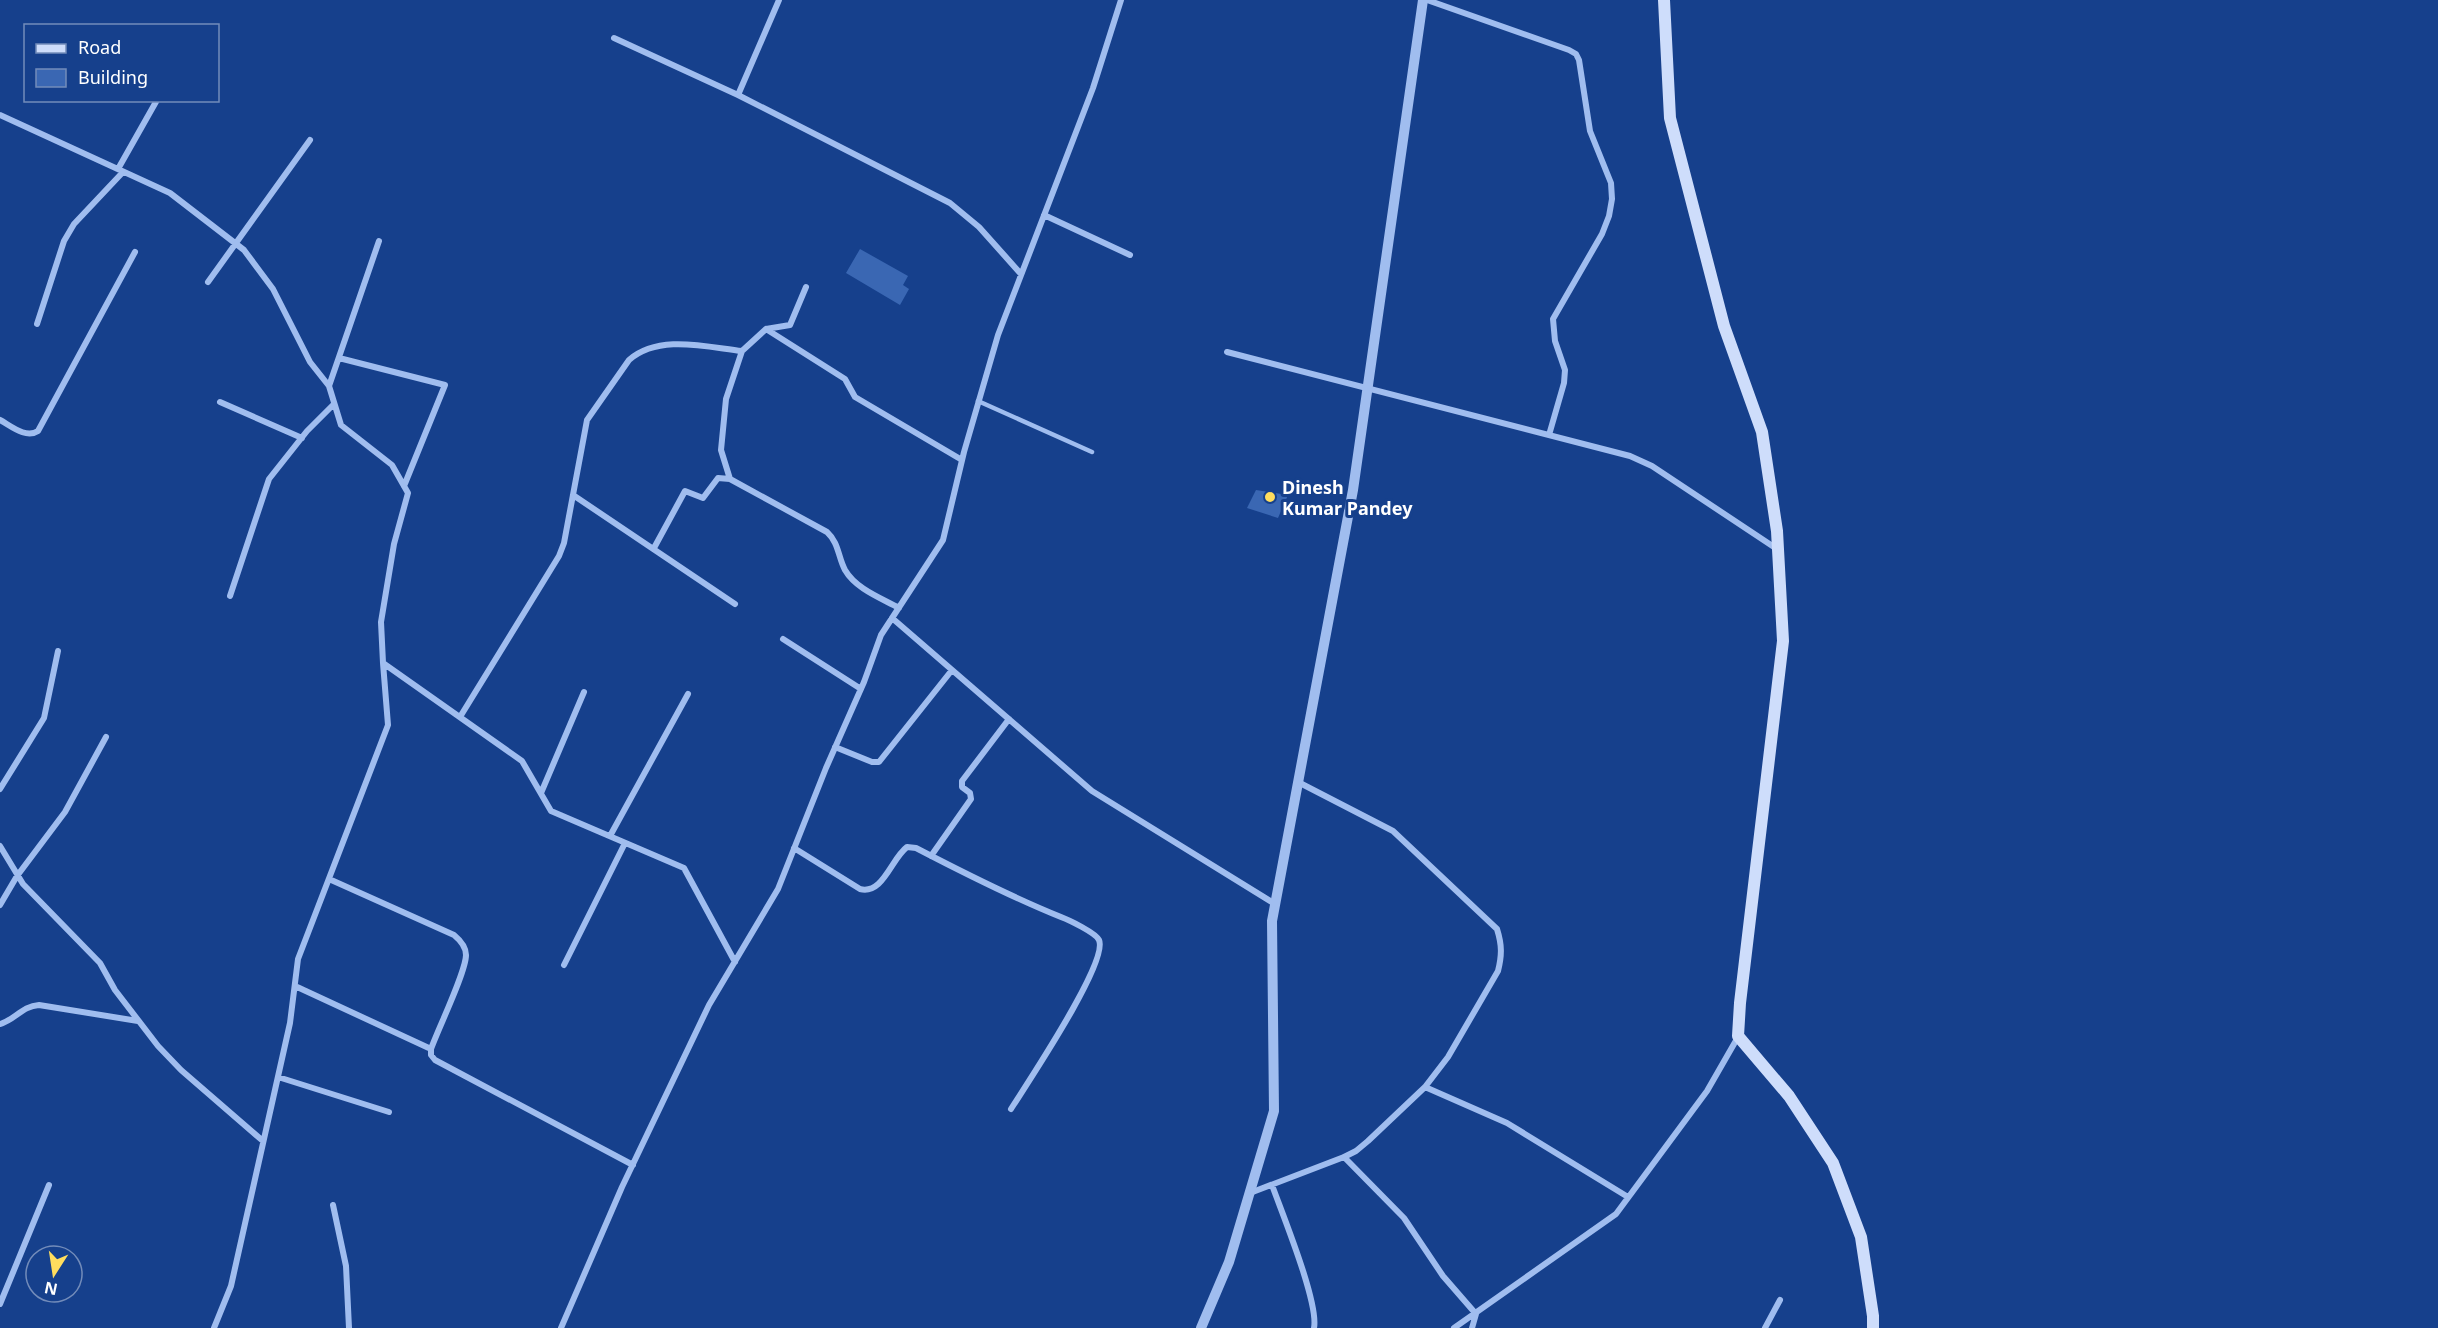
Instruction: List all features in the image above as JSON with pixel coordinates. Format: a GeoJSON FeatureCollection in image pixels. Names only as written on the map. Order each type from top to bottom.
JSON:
{"type":"FeatureCollection","features":[{"type":"Feature","properties":{"kind":"main road"},"geometry":{"type":"LineString","coordinates":[[1664,0],[1670,118],[1724,326],[1761,432],[1778,549],[1783,641],[1738,1036],[1790,1096],[1833,1163],[1861,1237],[1873,1328]]}},
{"type":"Feature","properties":{"kind":"street"},"geometry":{"type":"LineString","coordinates":[[738,95],[779,0]]}},
{"type":"Feature","properties":{"kind":"street"},"geometry":{"type":"LineString","coordinates":[[561,1328],[633,1165],[710,1005],[778,890],[881,635],[943,540],[962,460],[998,335],[1094,88],[1121,0]]}},
{"type":"Feature","properties":{"kind":"street"},"geometry":{"type":"LineString","coordinates":[[1201,1328],[1229,1262],[1274,1111],[1272,921],[1353,490],[1425,0],[1569,50],[1576,54],[1579,60],[1590,131],[1611,183],[1612,199],[1602,234],[1553,320],[1555,341],[1565,370],[1564,383],[1549,435]]}},
{"type":"Feature","properties":{"kind":"street"},"geometry":{"type":"LineString","coordinates":[[614,38],[738,95],[950,203],[979,227],[1021,274]]}},
{"type":"Feature","properties":{"kind":"street"},"geometry":{"type":"LineString","coordinates":[[37,324],[64,241],[74,224],[121,170],[156,102]]}},
{"type":"Feature","properties":{"kind":"street"},"geometry":{"type":"LineString","coordinates":[[0,115],[170,194],[243,250],[273,289],[310,362],[329,386],[341,425],[392,465],[408,493],[394,544],[381,622],[388,725],[298,959],[290,1023],[231,1286],[214,1328]]}},
{"type":"Feature","properties":{"kind":"street"},"geometry":{"type":"LineString","coordinates":[[208,282],[310,140]]}},
{"type":"Feature","properties":{"kind":"street"},"geometry":{"type":"LineString","coordinates":[[1044,216],[1130,255]]}},
{"type":"Feature","properties":{"kind":"street"},"geometry":{"type":"LineString","coordinates":[[329,386],[379,241]]}},
{"type":"Feature","properties":{"kind":"street"},"geometry":{"type":"LineString","coordinates":[[0,420],[25,434],[38,431],[135,252]]}},
{"type":"Feature","properties":{"kind":"street"},"geometry":{"type":"LineString","coordinates":[[730,479],[721,450],[726,399],[742,351],[766,329],[790,325],[806,287]]}},
{"type":"Feature","properties":{"kind":"street"},"geometry":{"type":"LineString","coordinates":[[766,329],[845,379],[855,397],[962,460]]}},
{"type":"Feature","properties":{"kind":"street"},"geometry":{"type":"LineString","coordinates":[[460,717],[555,564],[564,543],[590,413],[635,355],[668,344],[742,351]]}},
{"type":"Feature","properties":{"kind":"street"},"geometry":{"type":"LineString","coordinates":[[1227,352],[1368,387],[1642,461],[1778,549]]}},
{"type":"Feature","properties":{"kind":"street"},"geometry":{"type":"LineString","coordinates":[[339,357],[446,385],[404,486]]}},
{"type":"Feature","properties":{"kind":"street"},"geometry":{"type":"LineString","coordinates":[[220,402],[302,438]]}},
{"type":"Feature","properties":{"kind":"street"},"geometry":{"type":"LineString","coordinates":[[230,596],[266,486],[302,438],[334,404]]}},
{"type":"Feature","properties":{"kind":"street"},"geometry":{"type":"LineString","coordinates":[[654,548],[685,491],[703,498],[718,478],[730,479],[827,532],[833,538],[844,568],[850,577],[859,585],[899,608]]}},
{"type":"Feature","properties":{"kind":"street"},"geometry":{"type":"LineString","coordinates":[[573,495],[735,604]]}},
{"type":"Feature","properties":{"kind":"street"},"geometry":{"type":"LineString","coordinates":[[892,618],[1092,791],[1275,904]]}},
{"type":"Feature","properties":{"kind":"street"},"geometry":{"type":"LineString","coordinates":[[783,639],[861,689]]}},
{"type":"Feature","properties":{"kind":"street"},"geometry":{"type":"LineString","coordinates":[[0,789],[44,718],[58,651]]}},
{"type":"Feature","properties":{"kind":"street"},"geometry":{"type":"LineString","coordinates":[[383,663],[522,761],[551,811],[684,868],[735,962]]}},
{"type":"Feature","properties":{"kind":"street"},"geometry":{"type":"LineString","coordinates":[[835,747],[872,762],[879,762],[952,670]]}},
{"type":"Feature","properties":{"kind":"street"},"geometry":{"type":"LineString","coordinates":[[541,793],[584,692]]}},
{"type":"Feature","properties":{"kind":"street"},"geometry":{"type":"LineString","coordinates":[[610,836],[688,694]]}},
{"type":"Feature","properties":{"kind":"street"},"geometry":{"type":"LineString","coordinates":[[931,856],[971,799],[970,793],[962,787],[962,781],[1009,719]]}},
{"type":"Feature","properties":{"kind":"street"},"geometry":{"type":"LineString","coordinates":[[0,905],[17,876],[65,812],[106,737]]}},
{"type":"Feature","properties":{"kind":"street"},"geometry":{"type":"LineString","coordinates":[[1250,1194],[1356,1151],[1425,1087],[1448,1057],[1498,971],[1502,949],[1497,929],[1393,831],[1299,782]]}},
{"type":"Feature","properties":{"kind":"street"},"geometry":{"type":"LineString","coordinates":[[564,965],[625,843]]}},
{"type":"Feature","properties":{"kind":"street"},"geometry":{"type":"LineString","coordinates":[[0,846],[17,876],[100,963],[138,1021],[181,1070],[263,1141]]}},
{"type":"Feature","properties":{"kind":"street"},"geometry":{"type":"LineString","coordinates":[[794,848],[860,889],[867,891],[876,888],[901,852],[907,847],[916,848],[1012,898],[1068,920],[1100,940],[1100,948],[1083,993],[1011,1109]]}},
{"type":"Feature","properties":{"kind":"street"},"geometry":{"type":"LineString","coordinates":[[329,879],[454,934],[465,948],[465,964],[431,1049],[431,1055],[435,1060],[633,1165]]}},
{"type":"Feature","properties":{"kind":"street"},"geometry":{"type":"LineString","coordinates":[[295,986],[431,1049]]}},
{"type":"Feature","properties":{"kind":"street"},"geometry":{"type":"LineString","coordinates":[[0,1024],[10,1020],[30,1005],[138,1021]]}},
{"type":"Feature","properties":{"kind":"street"},"geometry":{"type":"LineString","coordinates":[[1454,1328],[1616,1214],[1707,1091],[1738,1036]]}},
{"type":"Feature","properties":{"kind":"street"},"geometry":{"type":"LineString","coordinates":[[278,1077],[389,1112]]}},
{"type":"Feature","properties":{"kind":"street"},"geometry":{"type":"LineString","coordinates":[[1425,1087],[1507,1123],[1628,1197]]}},
{"type":"Feature","properties":{"kind":"street"},"geometry":{"type":"LineString","coordinates":[[1344,1156],[1404,1218],[1443,1276],[1476,1314]]}},
{"type":"Feature","properties":{"kind":"street"},"geometry":{"type":"LineString","coordinates":[[0,1304],[49,1185]]}},
{"type":"Feature","properties":{"kind":"street"},"geometry":{"type":"LineString","coordinates":[[1272,1185],[1305,1278],[1315,1319],[1314,1328]]}},
{"type":"Feature","properties":{"kind":"street"},"geometry":{"type":"LineString","coordinates":[[333,1205],[346,1266],[349,1328]]}},
{"type":"Feature","properties":{"kind":"street"},"geometry":{"type":"LineString","coordinates":[[1765,1328],[1780,1300]]}},
{"type":"Feature","properties":{"kind":"street"},"geometry":{"type":"LineString","coordinates":[[1472,1328],[1476,1314]]}},
{"type":"Feature","properties":{"kind":"lane"},"geometry":{"type":"LineString","coordinates":[[978,401],[1092,452]]}},
{"type":"Feature","properties":{"kind":"building"},"geometry":{"type":"Polygon","coordinates":[[[860,249],[908,276],[903,285],[909,289],[900,305],[846,273],[860,249]]]}},
{"type":"Feature","properties":{"kind":"building","name":"Dinesh Kumar Pandey"},"geometry":{"type":"Polygon","coordinates":[[[1256,490],[1288,495],[1278,518],[1247,508],[1256,490]]]}},
{"type":"Feature","properties":{"kind":"place","name":"Dinesh Kumar Pandey"},"geometry":{"type":"Point","coordinates":[1270,497]}}]}
